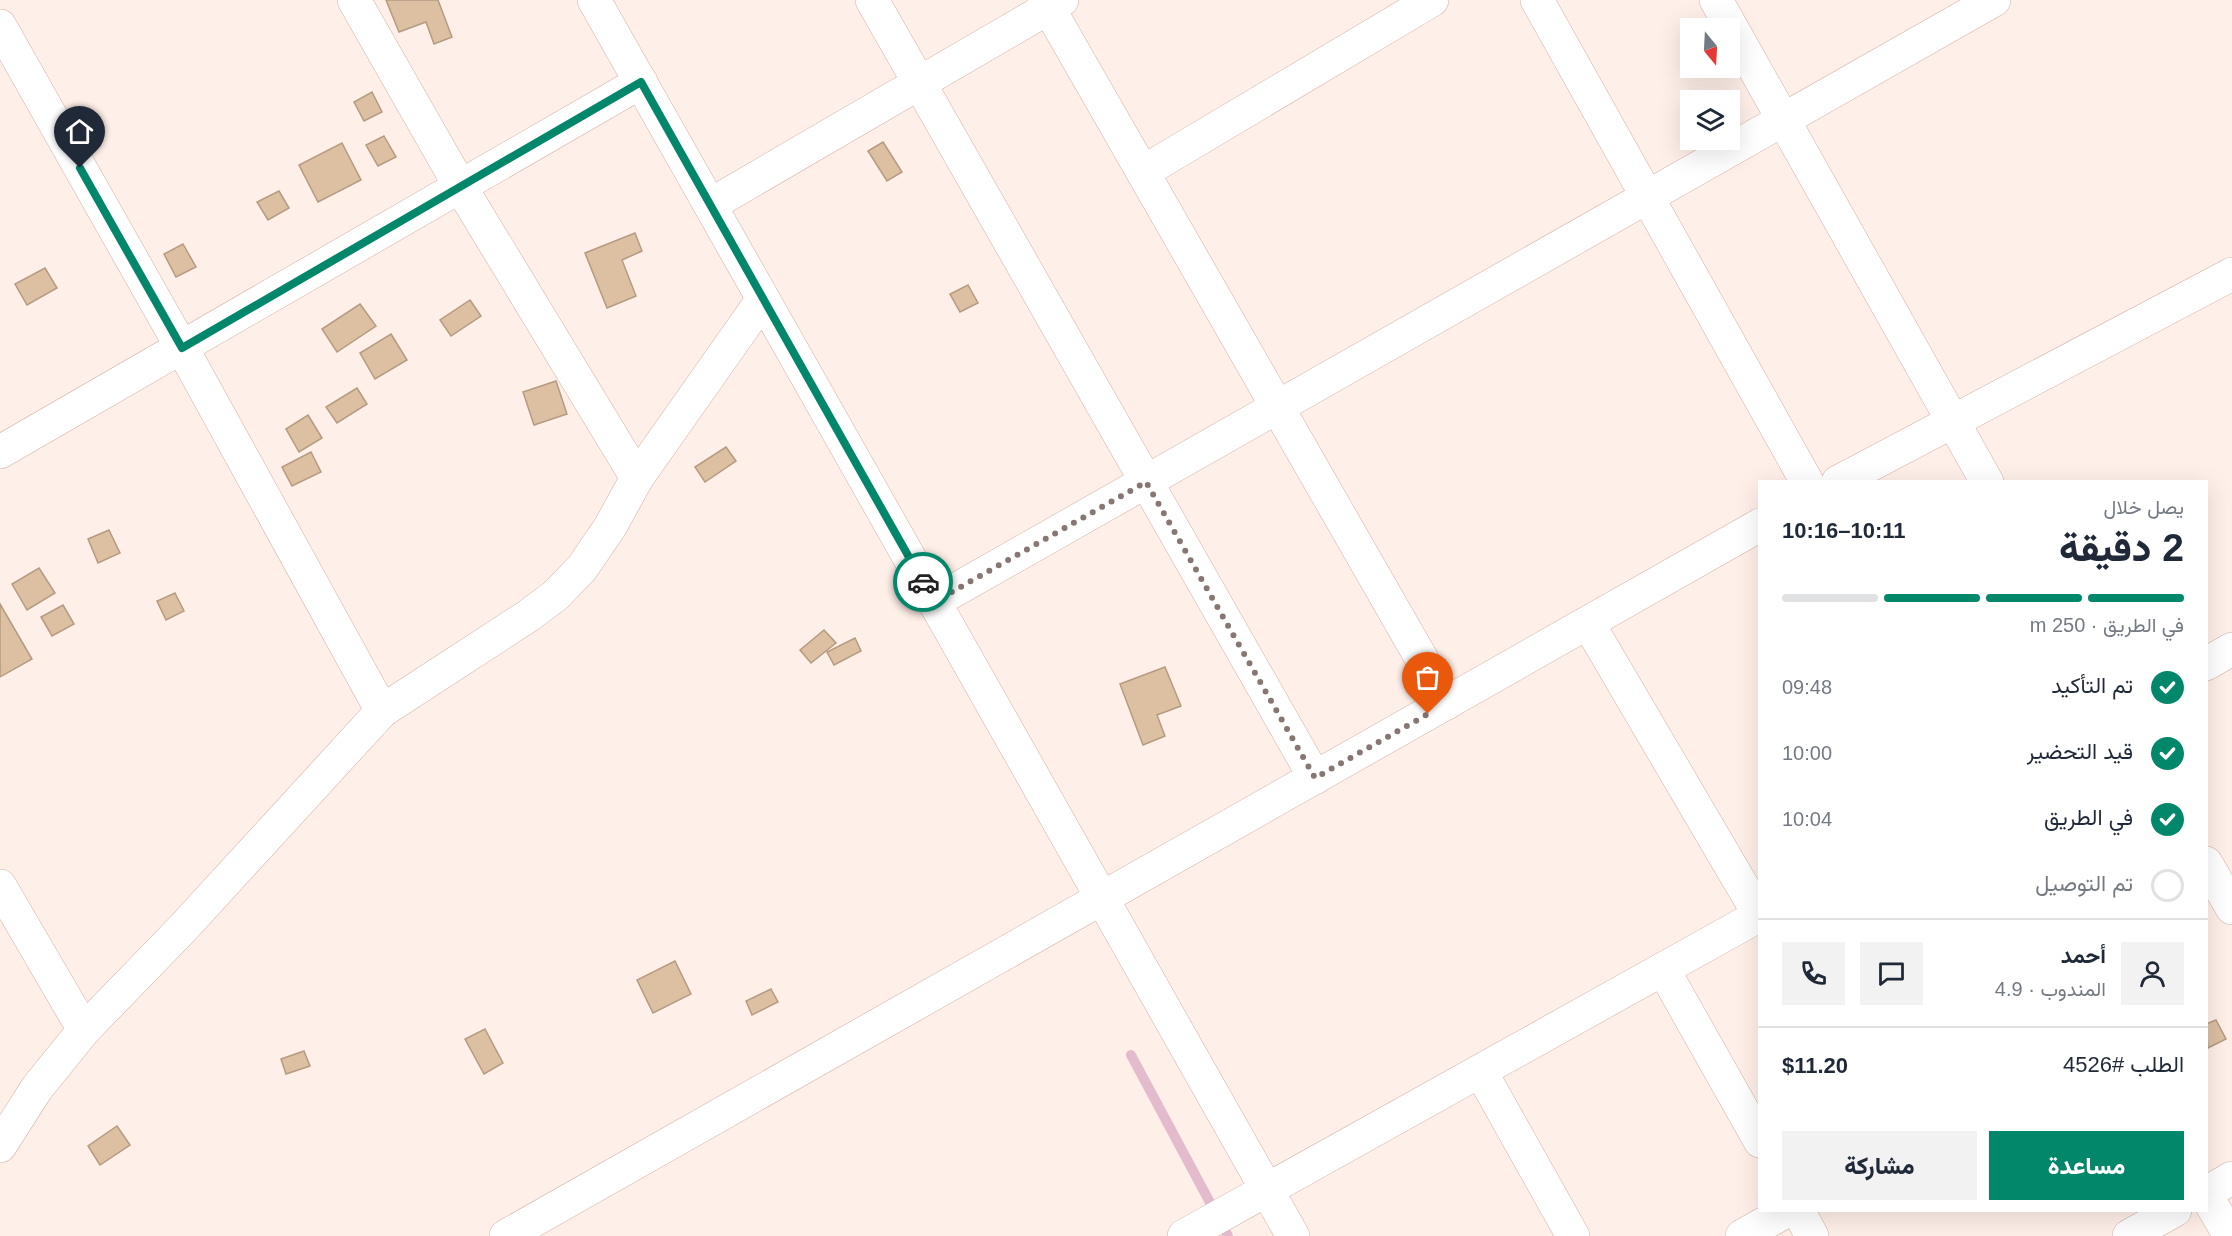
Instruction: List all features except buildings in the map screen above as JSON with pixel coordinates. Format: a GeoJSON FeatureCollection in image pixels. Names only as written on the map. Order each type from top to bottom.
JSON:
{"type":"FeatureCollection","features":[{"type":"Feature","properties":{"kind":"street"},"geometry":{"type":"LineString","coordinates":[[354,0],[460,186],[637,478]]}},
{"type":"Feature","properties":{"kind":"street"},"geometry":{"type":"LineString","coordinates":[[594,0],[1293,1236]]}},
{"type":"Feature","properties":{"kind":"street"},"geometry":{"type":"LineString","coordinates":[[872,0],[1315,778]]}},
{"type":"Feature","properties":{"kind":"street"},"geometry":{"type":"LineString","coordinates":[[1143,172],[1431,0]]}},
{"type":"Feature","properties":{"kind":"street"},"geometry":{"type":"LineString","coordinates":[[1538,0],[1807,480]]}},
{"type":"Feature","properties":{"kind":"street"},"geometry":{"type":"LineString","coordinates":[[1716,0],[1986,480]]}},
{"type":"Feature","properties":{"kind":"street"},"geometry":{"type":"LineString","coordinates":[[934,602],[1994,0]]}},
{"type":"Feature","properties":{"kind":"street"},"geometry":{"type":"LineString","coordinates":[[710,205],[1051,3],[1143,172],[1447,703]]}},
{"type":"Feature","properties":{"kind":"street"},"geometry":{"type":"LineString","coordinates":[[0,26],[182,348],[382,711]]}},
{"type":"Feature","properties":{"kind":"street"},"geometry":{"type":"LineString","coordinates":[[0,452],[641,82]]}},
{"type":"Feature","properties":{"kind":"street"},"geometry":{"type":"LineString","coordinates":[[1842,480],[2232,274]]}},
{"type":"Feature","properties":{"kind":"street"},"geometry":{"type":"LineString","coordinates":[[0,1146],[37,1088],[84,1030],[183,928],[382,711],[555,594],[582,568],[610,527],[637,478],[763,299]]}},
{"type":"Feature","properties":{"kind":"street"},"geometry":{"type":"LineString","coordinates":[[506,1236],[1758,526]]}},
{"type":"Feature","properties":{"kind":"street"},"geometry":{"type":"LineString","coordinates":[[1588,623],[1758,914]]}},
{"type":"Feature","properties":{"kind":"street"},"geometry":{"type":"LineString","coordinates":[[2208,663],[2232,649]]}},
{"type":"Feature","properties":{"kind":"street"},"geometry":{"type":"LineString","coordinates":[[2208,866],[2232,908]]}},
{"type":"Feature","properties":{"kind":"street"},"geometry":{"type":"LineString","coordinates":[[0,886],[84,1030]]}},
{"type":"Feature","properties":{"kind":"street"},"geometry":{"type":"LineString","coordinates":[[1184,1236],[1758,917]]}},
{"type":"Feature","properties":{"kind":"street"},"geometry":{"type":"LineString","coordinates":[[1663,969],[1758,1137]]}},
{"type":"Feature","properties":{"kind":"street"},"geometry":{"type":"LineString","coordinates":[[1481,1072],[1574,1236]]}},
{"type":"Feature","properties":{"kind":"street"},"geometry":{"type":"LineString","coordinates":[[2208,1193],[2232,1178]]}},
{"type":"Feature","properties":{"kind":"street"},"geometry":{"type":"LineString","coordinates":[[2208,1198],[2230,1236]]}},
{"type":"Feature","properties":{"kind":"street"},"geometry":{"type":"LineString","coordinates":[[1742,1236],[1784,1212]]}},
{"type":"Feature","properties":{"kind":"street"},"geometry":{"type":"LineString","coordinates":[[1799,1212],[1812,1236]]}},
{"type":"Feature","properties":{"kind":"street"},"geometry":{"type":"LineString","coordinates":[[2129,1236],[2171,1212]]}},
{"type":"Feature","properties":{"kind":"waterway"},"geometry":{"type":"LineString","coordinates":[[1131,1055],[1228,1236]]}},
{"type":"Feature","properties":{"kind":"way so far"},"geometry":{"type":"LineString","coordinates":[[923,582],[934,602],[1146,482],[1315,778],[1428,714]]}},
{"type":"Feature","properties":{"kind":"route"},"geometry":{"type":"LineString","coordinates":[[80,168],[182,348],[641,82],[923,582]]}}]}
